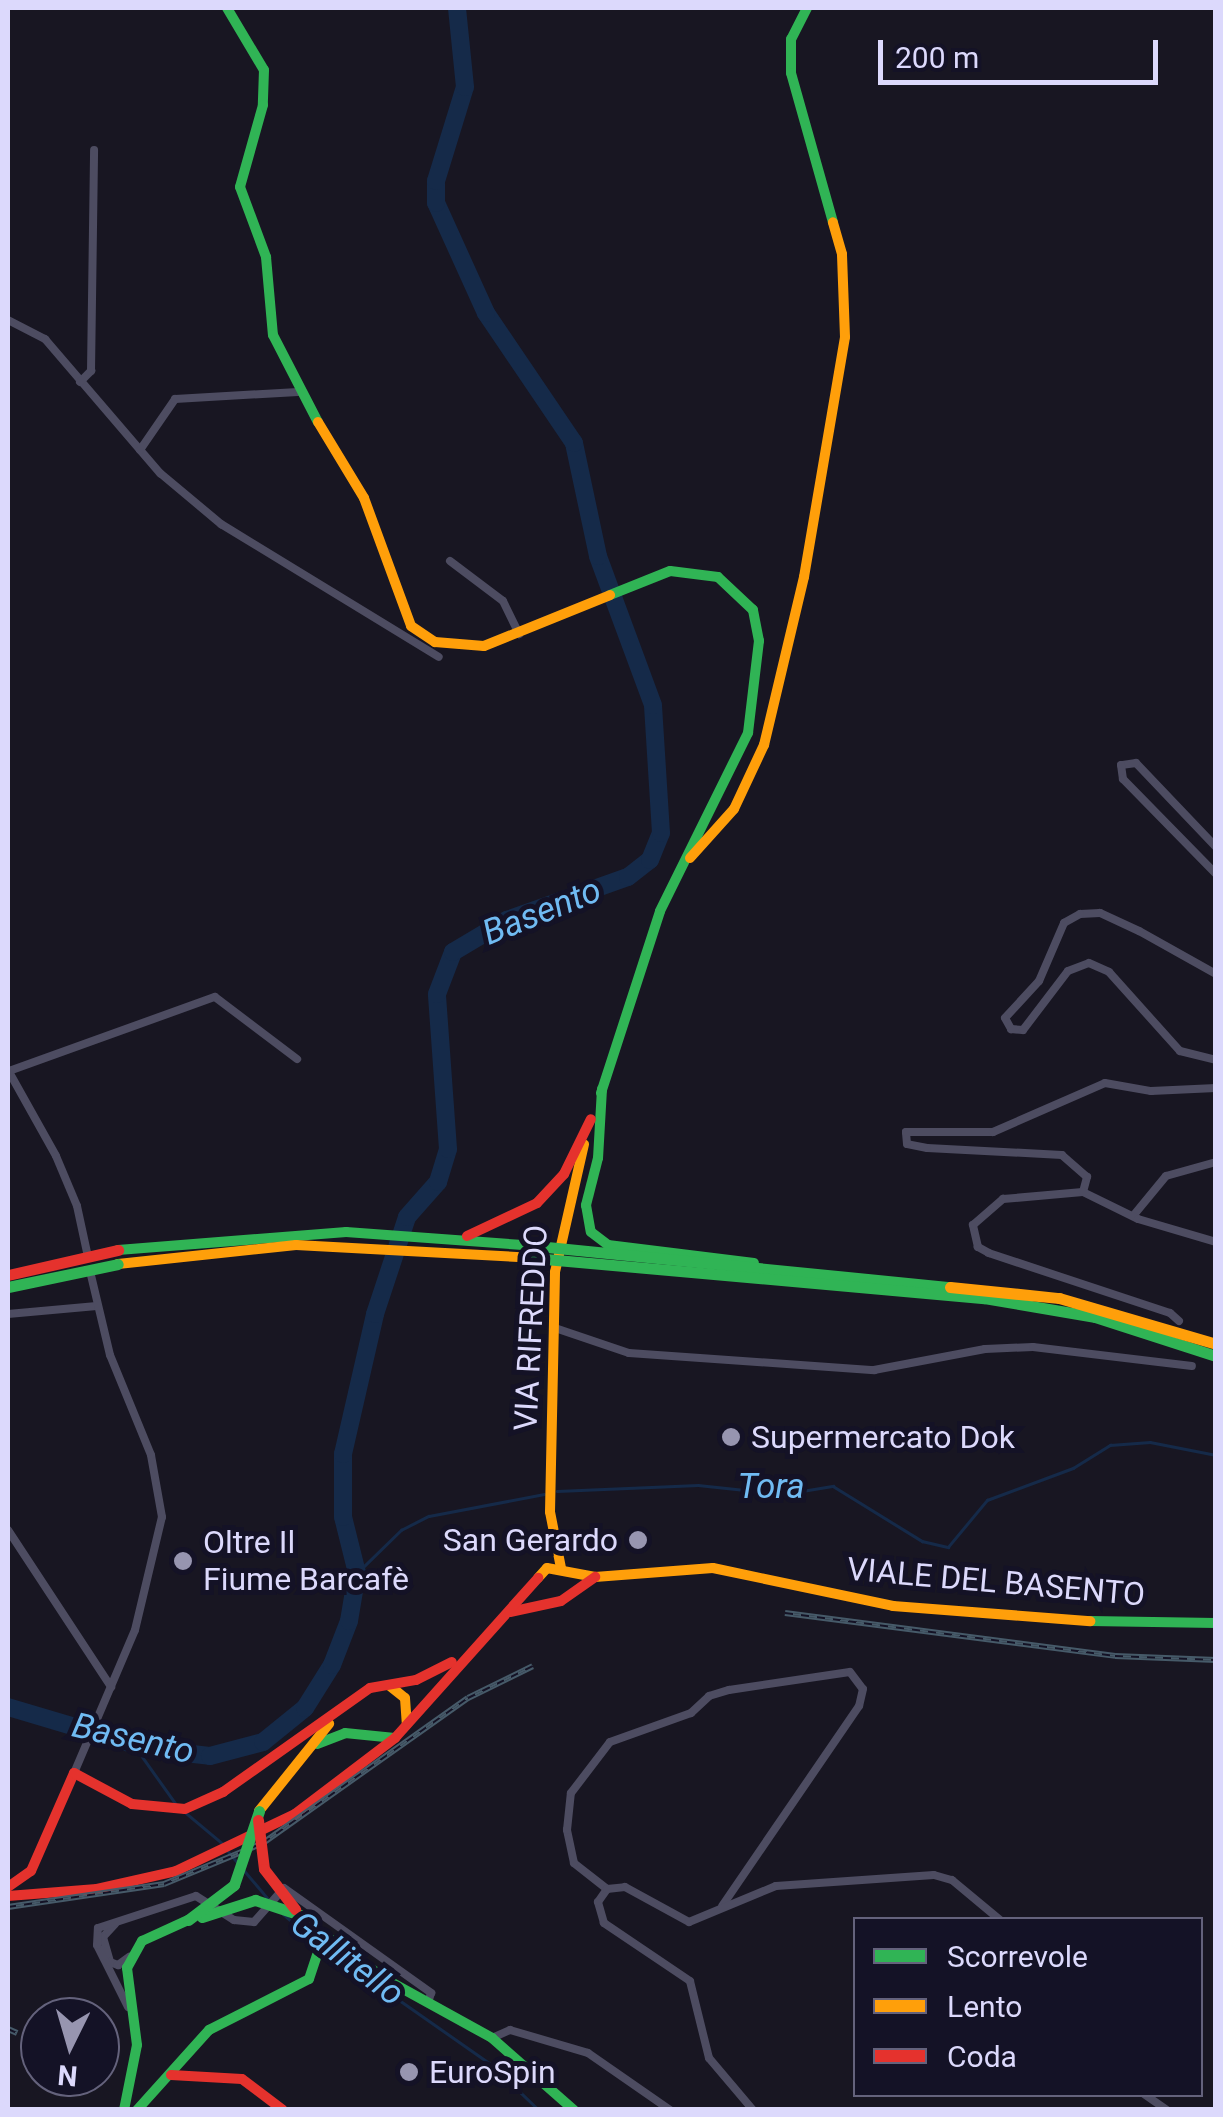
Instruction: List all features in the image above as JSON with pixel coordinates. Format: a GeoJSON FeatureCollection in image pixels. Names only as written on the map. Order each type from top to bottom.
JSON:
{"type":"FeatureCollection","features":[{"type":"Feature","properties":{"kind":"main road"},"geometry":{"type":"LineString","coordinates":[[227,8],[264,70],[263,105],[240,187],[266,258],[274,336],[298,392],[364,498],[411,626],[453,647],[519,634],[648,575],[690,571],[718,576],[742,593],[757,624],[748,732],[690,858],[660,911],[592,1120],[571,1164],[537,1203],[490,1230],[444,1244]]}},
{"type":"Feature","properties":{"kind":"main road"},"geometry":{"type":"LineString","coordinates":[[690,858],[734,810],[764,745],[804,577],[845,337],[842,254],[790,73],[791,38],[807,8]]}},
{"type":"Feature","properties":{"kind":"main road"},"geometry":{"type":"LineString","coordinates":[[602,1089],[598,1158],[586,1205],[588,1227],[597,1239],[769,1267]]}},
{"type":"Feature","properties":{"kind":"main road","name":"VIA RIFREDDO"},"geometry":{"type":"LineString","coordinates":[[550,1542],[562,1219],[592,1120]]}},
{"type":"Feature","properties":{"kind":"main road"},"geometry":{"type":"LineString","coordinates":[[8,1288],[205,1250],[346,1238]]}},
{"type":"Feature","properties":{"kind":"main road"},"geometry":{"type":"LineString","coordinates":[[8,1275],[118,1250],[346,1238],[444,1244],[984,1298],[1096,1317],[1216,1356]]}},
{"type":"Feature","properties":{"kind":"main road"},"geometry":{"type":"LineString","coordinates":[[535,1252],[769,1267],[1059,1298],[1216,1344]]}},
{"type":"Feature","properties":{"kind":"main road"},"geometry":{"type":"LineString","coordinates":[[550,1542],[564,1571],[569,1594]]}},
{"type":"Feature","properties":{"kind":"main road"},"geometry":{"type":"LineString","coordinates":[[8,1896],[128,1883],[198,1863],[260,1836],[330,1791],[395,1738],[459,1659],[510,1612],[538,1576],[550,1542]]}},
{"type":"Feature","properties":{"kind":"main road","name":"VIALE DEL BASENTO"},"geometry":{"type":"LineString","coordinates":[[538,1576],[564,1571],[595,1577],[713,1568],[893,1606],[1122,1624],[1216,1623]]}},
{"type":"Feature","properties":{"kind":"main road"},"geometry":{"type":"LineString","coordinates":[[538,1576],[546,1602]]}},
{"type":"Feature","properties":{"kind":"main road"},"geometry":{"type":"LineString","coordinates":[[510,1612],[569,1594],[595,1577]]}},
{"type":"Feature","properties":{"kind":"main road"},"geometry":{"type":"LineString","coordinates":[[8,1886],[26,1878],[74,1772],[132,1804],[185,1809],[223,1792],[370,1688],[390,1686],[459,1659]]}},
{"type":"Feature","properties":{"kind":"main road"},"geometry":{"type":"LineString","coordinates":[[390,1686],[405,1698],[407,1724]]}},
{"type":"Feature","properties":{"kind":"main road"},"geometry":{"type":"LineString","coordinates":[[188,1920],[234,1885],[259,1811],[338,1713]]}},
{"type":"Feature","properties":{"kind":"main road"},"geometry":{"type":"LineString","coordinates":[[308,1749],[345,1733],[395,1738]]}},
{"type":"Feature","properties":{"kind":"main road"},"geometry":{"type":"LineString","coordinates":[[259,1811],[264,1869],[300,1914],[368,1967],[492,2038],[574,2110]]}},
{"type":"Feature","properties":{"kind":"main road"},"geometry":{"type":"LineString","coordinates":[[26,1878],[33,1891],[48,1894]]}},
{"type":"Feature","properties":{"kind":"main road"},"geometry":{"type":"LineString","coordinates":[[124,2110],[137,2045],[128,2007],[134,1952],[156,1932],[255,1900],[300,1914]]}},
{"type":"Feature","properties":{"kind":"main road"},"geometry":{"type":"LineString","coordinates":[[136,2110],[151,2087],[171,2075],[209,2030],[296,1990],[318,1964],[322,1940],[315,1928]]}},
{"type":"Feature","properties":{"kind":"main road"},"geometry":{"type":"LineString","coordinates":[[171,2075],[242,2079],[283,2110]]}},
{"type":"Feature","properties":{"kind":"street"},"geometry":{"type":"LineString","coordinates":[[80,382],[91,371],[94,150]]}},
{"type":"Feature","properties":{"kind":"street"},"geometry":{"type":"LineString","coordinates":[[8,320],[44,339],[140,450],[221,524],[439,656]]}},
{"type":"Feature","properties":{"kind":"street"},"geometry":{"type":"LineString","coordinates":[[140,450],[175,399],[298,392]]}},
{"type":"Feature","properties":{"kind":"street"},"geometry":{"type":"LineString","coordinates":[[450,560],[503,601],[519,634]]}},
{"type":"Feature","properties":{"kind":"street"},"geometry":{"type":"LineString","coordinates":[[1216,847],[1136,763],[1121,766],[1123,778],[1216,874]]}},
{"type":"Feature","properties":{"kind":"street"},"geometry":{"type":"LineString","coordinates":[[1216,974],[1100,913],[1080,914],[1064,923],[1039,981],[1005,1018],[1011,1029],[1022,1030],[1068,971],[1090,963],[1108,972],[1180,1051],[1216,1060]]}},
{"type":"Feature","properties":{"kind":"street"},"geometry":{"type":"LineString","coordinates":[[74,1772],[150,1584],[162,1517],[150,1455],[97,1306],[78,1206],[8,1070],[214,997],[297,1059]]}},
{"type":"Feature","properties":{"kind":"street"},"geometry":{"type":"LineString","coordinates":[[1083,1192],[1087,1176],[1062,1156],[927,1148],[907,1144],[906,1132],[993,1132],[1105,1082],[1151,1091],[1216,1088]]}},
{"type":"Feature","properties":{"kind":"street"},"geometry":{"type":"LineString","coordinates":[[1132,1216],[1166,1176],[1216,1162]]}},
{"type":"Feature","properties":{"kind":"street"},"geometry":{"type":"LineString","coordinates":[[1179,1321],[1170,1312],[978,1247],[973,1226],[1003,1199],[1083,1192],[1132,1216],[1216,1242]]}},
{"type":"Feature","properties":{"kind":"street"},"geometry":{"type":"LineString","coordinates":[[8,1314],[97,1306]]}},
{"type":"Feature","properties":{"kind":"street"},"geometry":{"type":"LineString","coordinates":[[555,1328],[629,1352],[874,1370],[984,1348],[1034,1347],[1188,1365],[1183,1350]]}},
{"type":"Feature","properties":{"kind":"street"},"geometry":{"type":"LineString","coordinates":[[8,1530],[111,1687]]}},
{"type":"Feature","properties":{"kind":"street"},"geometry":{"type":"LineString","coordinates":[[722,1906],[859,1706],[863,1689],[850,1672],[792,1686],[719,1693],[673,1719],[610,1742],[571,1793],[570,1856],[606,1889],[624,1887],[689,1922],[776,1886],[914,1874],[952,1880],[996,1917]]}},
{"type":"Feature","properties":{"kind":"street"},"geometry":{"type":"LineString","coordinates":[[606,1889],[598,1902],[604,1923],[690,1981],[708,2058],[753,2110]]}},
{"type":"Feature","properties":{"kind":"street"},"geometry":{"type":"LineString","coordinates":[[128,2007],[95,1938],[98,1928],[196,1896],[234,1920],[259,1919],[282,1891],[300,1894],[430,1993],[428,2003]]}},
{"type":"Feature","properties":{"kind":"street"},"geometry":{"type":"LineString","coordinates":[[114,1924],[104,1937],[110,1962],[118,1965],[134,1952]]}},
{"type":"Feature","properties":{"kind":"street"},"geometry":{"type":"LineString","coordinates":[[492,2038],[510,2030],[588,2053],[670,2110]]}},
{"type":"Feature","properties":{"kind":"waterway","name":"Basento"},"geometry":{"type":"LineString","coordinates":[[8,1707],[149,1749],[210,1756],[263,1742],[305,1708],[332,1665],[349,1621],[357,1573],[343,1517],[343,1454],[375,1314],[407,1217],[438,1182],[448,1149],[437,994],[453,952],[507,920],[628,877],[650,860],[661,833],[653,705],[598,556],[574,443],[486,313],[436,203],[436,181],[465,87],[457,8]]}},
{"type":"Feature","properties":{"kind":"waterway","name":"Tora"},"geometry":{"type":"LineString","coordinates":[[557,1491],[698,1485],[784,1494],[833,1486],[922,1541],[948,1547],[987,1500],[1073,1468],[1110,1445],[1150,1442],[1216,1455]]}},
{"type":"Feature","properties":{"kind":"waterway","name":"Tora"},"geometry":{"type":"LineString","coordinates":[[357,1573],[401,1530],[429,1516],[544,1494]]}},
{"type":"Feature","properties":{"kind":"waterway","name":"Gallitello"},"geometry":{"type":"LineString","coordinates":[[134,1745],[176,1804]]}},
{"type":"Feature","properties":{"kind":"waterway","name":"Gallitello"},"geometry":{"type":"LineString","coordinates":[[186,1813],[222,1843]]}},
{"type":"Feature","properties":{"kind":"waterway","name":"Gallitello"},"geometry":{"type":"LineString","coordinates":[[227,1850],[238,1863]]}},
{"type":"Feature","properties":{"kind":"waterway","name":"Gallitello"},"geometry":{"type":"LineString","coordinates":[[243,1869],[270,1901]]}},
{"type":"Feature","properties":{"kind":"waterway","name":"Gallitello"},"geometry":{"type":"LineString","coordinates":[[283,1914],[315,1941]]}},
{"type":"Feature","properties":{"kind":"waterway","name":"Gallitello"},"geometry":{"type":"LineString","coordinates":[[325,1948],[492,2065],[539,2110]]}},
{"type":"Feature","properties":{"kind":"railway"},"geometry":{"type":"LineString","coordinates":[[785,1613],[1115,1656],[1216,1660]]}},
{"type":"Feature","properties":{"kind":"railway"},"geometry":{"type":"LineString","coordinates":[[8,1907],[164,1884],[263,1843],[468,1698],[533,1666]]}},
{"type":"Feature","properties":{"kind":"railway"},"geometry":{"type":"LineString","coordinates":[[8,2029],[17,2033]]}},
{"type":"Feature","properties":{"kind":"traffic: fast"},"geometry":{"type":"LineString","coordinates":[[227,8],[264,70],[263,105],[240,187],[266,257],[273,335],[318,422]]}},
{"type":"Feature","properties":{"kind":"traffic: fast"},"geometry":{"type":"LineString","coordinates":[[807,8],[791,39],[791,73],[833,222]]}},
{"type":"Feature","properties":{"kind":"traffic: fast"},"geometry":{"type":"LineString","coordinates":[[601,1093],[660,911],[748,733],[759,641],[753,610],[718,577],[670,571],[610,595]]}},
{"type":"Feature","properties":{"kind":"traffic: fast"},"geometry":{"type":"LineString","coordinates":[[602,1089],[598,1158],[586,1205],[591,1232],[608,1245],[754,1263]]}},
{"type":"Feature","properties":{"kind":"traffic: fast"},"geometry":{"type":"LineString","coordinates":[[118,1250],[346,1232],[537,1246]]}},
{"type":"Feature","properties":{"kind":"traffic: fast"},"geometry":{"type":"LineString","coordinates":[[537,1246],[950,1287]]}},
{"type":"Feature","properties":{"kind":"traffic: fast"},"geometry":{"type":"LineString","coordinates":[[534,1258],[984,1298],[1095,1317],[1216,1356]]}},
{"type":"Feature","properties":{"kind":"traffic: fast"},"geometry":{"type":"LineString","coordinates":[[8,1287],[118,1264]]}},
{"type":"Feature","properties":{"kind":"traffic: fast"},"geometry":{"type":"LineString","coordinates":[[1090,1621],[1216,1623]]}},
{"type":"Feature","properties":{"kind":"traffic: fast"},"geometry":{"type":"LineString","coordinates":[[317,1744],[345,1733],[395,1738]]}},
{"type":"Feature","properties":{"kind":"traffic: fast"},"geometry":{"type":"LineString","coordinates":[[188,1920],[234,1885],[259,1811]]}},
{"type":"Feature","properties":{"kind":"traffic: fast"},"geometry":{"type":"LineString","coordinates":[[202,1917],[255,1900],[300,1915]]}},
{"type":"Feature","properties":{"kind":"traffic: fast"},"geometry":{"type":"LineString","coordinates":[[137,2110],[209,2030],[309,1979],[322,1940],[300,1915]]}},
{"type":"Feature","properties":{"kind":"traffic: fast"},"geometry":{"type":"LineString","coordinates":[[124,2110],[137,2045],[127,1968],[142,1941],[188,1920]]}},
{"type":"Feature","properties":{"kind":"traffic: fast"},"geometry":{"type":"LineString","coordinates":[[315,1928],[387,1980],[492,2038],[574,2110]]}},
{"type":"Feature","properties":{"kind":"traffic: slow"},"geometry":{"type":"LineString","coordinates":[[690,858],[734,809],[764,745],[804,577],[845,337],[842,254],[833,222]]}},
{"type":"Feature","properties":{"kind":"traffic: slow"},"geometry":{"type":"LineString","coordinates":[[318,422],[364,498],[411,626],[435,642],[484,646],[610,595]]}},
{"type":"Feature","properties":{"kind":"traffic: slow"},"geometry":{"type":"LineString","coordinates":[[561,1568],[550,1512],[555,1272],[584,1144]]}},
{"type":"Feature","properties":{"kind":"traffic: slow"},"geometry":{"type":"LineString","coordinates":[[118,1264],[296,1245],[534,1258]]}},
{"type":"Feature","properties":{"kind":"traffic: slow"},"geometry":{"type":"LineString","coordinates":[[950,1287],[1059,1298],[1216,1344]]}},
{"type":"Feature","properties":{"kind":"traffic: slow"},"geometry":{"type":"LineString","coordinates":[[538,1578],[547,1568],[595,1577],[713,1568],[893,1606],[1090,1621]]}},
{"type":"Feature","properties":{"kind":"traffic: slow"},"geometry":{"type":"LineString","coordinates":[[390,1686],[405,1698],[407,1724]]}},
{"type":"Feature","properties":{"kind":"traffic: slow"},"geometry":{"type":"LineString","coordinates":[[259,1811],[329,1724]]}},
{"type":"Feature","properties":{"kind":"traffic: jam"},"geometry":{"type":"LineString","coordinates":[[467,1236],[537,1203],[564,1174],[591,1119]]}},
{"type":"Feature","properties":{"kind":"traffic: jam"},"geometry":{"type":"LineString","coordinates":[[8,1275],[118,1250]]}},
{"type":"Feature","properties":{"kind":"traffic: jam"},"geometry":{"type":"LineString","coordinates":[[510,1612],[561,1601],[595,1577]]}},
{"type":"Feature","properties":{"kind":"traffic: jam"},"geometry":{"type":"LineString","coordinates":[[8,1896],[97,1889],[176,1871],[295,1814],[395,1738],[538,1578]]}},
{"type":"Feature","properties":{"kind":"traffic: jam"},"geometry":{"type":"LineString","coordinates":[[8,1887],[31,1871],[74,1773],[132,1804],[185,1809],[223,1792],[370,1688],[416,1680],[452,1662]]}},
{"type":"Feature","properties":{"kind":"traffic: jam"},"geometry":{"type":"LineString","coordinates":[[258,1820],[264,1869],[295,1909]]}},
{"type":"Feature","properties":{"kind":"traffic: jam"},"geometry":{"type":"LineString","coordinates":[[171,2075],[242,2079],[283,2110]]}},
{"type":"Feature","properties":{"kind":"place","name":"Supermercato Dok"},"geometry":{"type":"Point","coordinates":[731,1437]}},
{"type":"Feature","properties":{"kind":"place","name":"San Gerardo"},"geometry":{"type":"Point","coordinates":[638,1540]}},
{"type":"Feature","properties":{"kind":"place","name":"Oltre Il Fiume Barcafè"},"geometry":{"type":"Point","coordinates":[183,1561]}},
{"type":"Feature","properties":{"kind":"place","name":"EuroSpin"},"geometry":{"type":"Point","coordinates":[409,2072]}}]}
